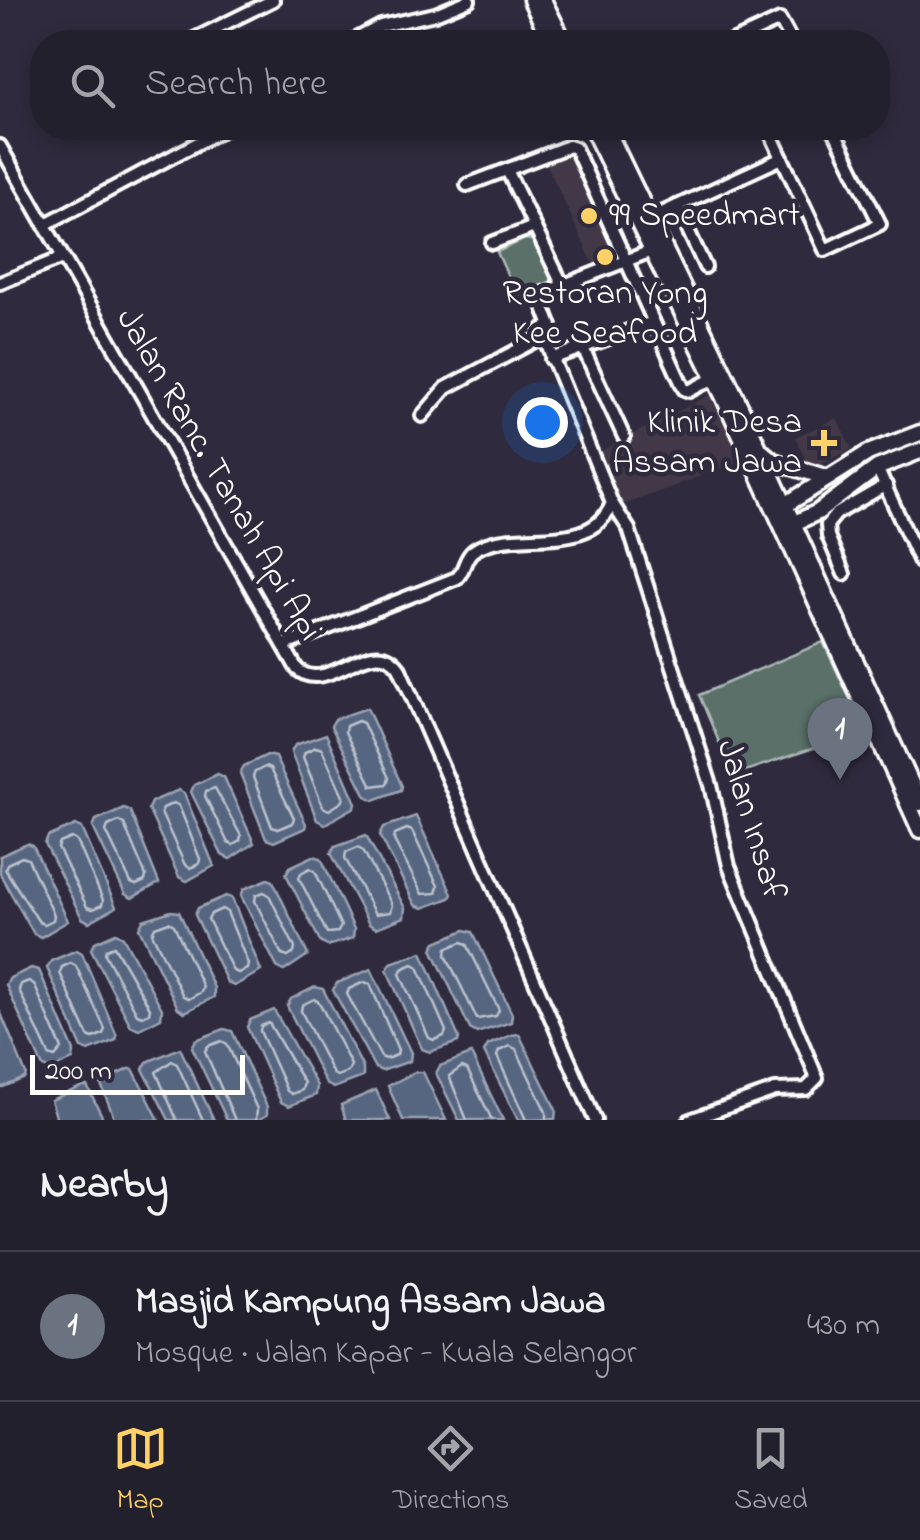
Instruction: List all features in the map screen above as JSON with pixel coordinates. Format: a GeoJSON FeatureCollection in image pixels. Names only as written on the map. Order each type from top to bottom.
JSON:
{"type":"FeatureCollection","features":[{"type":"Feature","properties":{"kind":"highway"},"geometry":{"type":"LineString","coordinates":[[531,0],[545,30]]}},
{"type":"Feature","properties":{"kind":"highway"},"geometry":{"type":"LineString","coordinates":[[543,0],[558,30]]}},
{"type":"Feature","properties":{"kind":"highway"},"geometry":{"type":"LineString","coordinates":[[598,140],[780,506]]}},
{"type":"Feature","properties":{"kind":"highway"},"geometry":{"type":"LineString","coordinates":[[612,140],[760,450],[787,529],[920,830]]}},
{"type":"Feature","properties":{"kind":"highway"},"geometry":{"type":"LineString","coordinates":[[780,506],[886,444],[920,433]]}},
{"type":"Feature","properties":{"kind":"highway"},"geometry":{"type":"LineString","coordinates":[[760,450],[773,460],[825,477]]}},
{"type":"Feature","properties":{"kind":"highway"},"geometry":{"type":"LineString","coordinates":[[787,529],[818,512],[877,468],[920,452]]}},
{"type":"Feature","properties":{"kind":"highway"},"geometry":{"type":"LineString","coordinates":[[814,570],[809,538],[818,512]]}},
{"type":"Feature","properties":{"kind":"highway"},"geometry":{"type":"LineString","coordinates":[[787,529],[814,570],[920,803]]}},
{"type":"Feature","properties":{"kind":"street"},"geometry":{"type":"LineString","coordinates":[[212,30],[273,0]]}},
{"type":"Feature","properties":{"kind":"street"},"geometry":{"type":"LineString","coordinates":[[389,30],[469,0]]}},
{"type":"Feature","properties":{"kind":"street"},"geometry":{"type":"LineString","coordinates":[[758,30],[780,20],[785,30]]}},
{"type":"Feature","properties":{"kind":"street"},"geometry":{"type":"LineString","coordinates":[[44,225],[203,140]]}},
{"type":"Feature","properties":{"kind":"street"},"geometry":{"type":"LineString","coordinates":[[774,140],[825,250],[880,224],[839,140]]}},
{"type":"Feature","properties":{"kind":"street","name":"Jalan Ranc. Tanah Api Api"},"geometry":{"type":"LineString","coordinates":[[0,146],[297,669],[311,678],[376,655],[390,658],[399,667],[594,1120]]}},
{"type":"Feature","properties":{"kind":"street"},"geometry":{"type":"LineString","coordinates":[[468,184],[573,146],[684,389],[714,378]]}},
{"type":"Feature","properties":{"kind":"street"},"geometry":{"type":"LineString","coordinates":[[650,218],[782,158]]}},
{"type":"Feature","properties":{"kind":"street"},"geometry":{"type":"LineString","coordinates":[[508,170],[563,286]]}},
{"type":"Feature","properties":{"kind":"street"},"geometry":{"type":"LineString","coordinates":[[677,206],[704,267]]}},
{"type":"Feature","properties":{"kind":"street"},"geometry":{"type":"LineString","coordinates":[[492,243],[534,227]]}},
{"type":"Feature","properties":{"kind":"street"},"geometry":{"type":"LineString","coordinates":[[285,645],[458,578],[470,554],[486,545],[569,535],[607,514],[612,502],[542,336],[541,330],[551,326],[539,296],[651,251]]}},
{"type":"Feature","properties":{"kind":"street"},"geometry":{"type":"LineString","coordinates":[[0,282],[62,258]]}},
{"type":"Feature","properties":{"kind":"street"},"geometry":{"type":"LineString","coordinates":[[552,359],[653,322]]}},
{"type":"Feature","properties":{"kind":"street"},"geometry":{"type":"LineString","coordinates":[[422,416],[446,388],[542,336]]}},
{"type":"Feature","properties":{"kind":"street"},"geometry":{"type":"LineString","coordinates":[[583,348],[624,437]]}},
{"type":"Feature","properties":{"kind":"street"},"geometry":{"type":"LineString","coordinates":[[877,468],[920,562]]}},
{"type":"Feature","properties":{"kind":"street"},"geometry":{"type":"LineString","coordinates":[[844,574],[827,524],[836,514],[886,485]]}},
{"type":"Feature","properties":{"kind":"street","name":"Jalan Insaf"},"geometry":{"type":"LineString","coordinates":[[612,502],[628,528],[712,785],[729,866],[817,1078],[806,1090],[775,1090],[690,1120]]}},
{"type":"Feature","properties":{"kind":"shaded area"},"geometry":{"type":"Polygon","coordinates":[[[573,150],[622,259],[596,270],[545,161],[573,150]]]}},
{"type":"Feature","properties":{"kind":"shaded area"},"geometry":{"type":"Polygon","coordinates":[[[709,395],[744,460],[618,507],[597,453],[709,395]]]}},
{"type":"Feature","properties":{"kind":"shaded area","name":"Klinik Desa Assam Jawa"},"geometry":{"type":"Polygon","coordinates":[[[837,418],[852,449],[810,469],[795,437],[837,418]]]}},
{"type":"Feature","properties":{"kind":"green space"},"geometry":{"type":"Polygon","coordinates":[[[525,239],[536,241],[553,281],[517,296],[497,252],[525,239]]]}},
{"type":"Feature","properties":{"kind":"green space"},"geometry":{"type":"Polygon","coordinates":[[[823,642],[865,731],[733,775],[699,695],[823,642]]]}},
{"type":"Feature","properties":{"kind":"water"},"geometry":{"type":"Polygon","coordinates":[[[367,708],[402,786],[401,790],[374,800],[366,796],[331,726],[335,719],[367,708]]]}},
{"type":"Feature","properties":{"kind":"water"},"geometry":{"type":"Polygon","coordinates":[[[326,734],[356,803],[325,824],[317,820],[291,752],[295,745],[326,734]]]}},
{"type":"Feature","properties":{"kind":"water"},"geometry":{"type":"Polygon","coordinates":[[[267,755],[275,757],[306,824],[274,842],[266,839],[240,773],[244,766],[267,755]]]}},
{"type":"Feature","properties":{"kind":"water"},"geometry":{"type":"Polygon","coordinates":[[[218,774],[224,777],[254,843],[230,859],[222,855],[191,792],[194,785],[218,774]]]}},
{"type":"Feature","properties":{"kind":"water"},"geometry":{"type":"Polygon","coordinates":[[[179,790],[184,793],[214,866],[187,881],[179,877],[148,809],[151,802],[179,790]]]}},
{"type":"Feature","properties":{"kind":"water"},"geometry":{"type":"Polygon","coordinates":[[[124,808],[130,811],[159,883],[132,898],[125,894],[93,827],[96,820],[124,808]]]}},
{"type":"Feature","properties":{"kind":"water"},"geometry":{"type":"Polygon","coordinates":[[[416,816],[452,894],[423,908],[415,905],[380,835],[384,827],[416,816]]]}},
{"type":"Feature","properties":{"kind":"water"},"geometry":{"type":"Polygon","coordinates":[[[76,825],[82,828],[116,907],[89,922],[82,918],[45,844],[48,837],[76,825]]]}},
{"type":"Feature","properties":{"kind":"water"},"geometry":{"type":"Polygon","coordinates":[[[366,835],[405,908],[404,917],[376,928],[369,924],[331,853],[335,846],[366,835]]]}},
{"type":"Feature","properties":{"kind":"water"},"geometry":{"type":"Polygon","coordinates":[[[27,844],[33,846],[68,921],[41,937],[34,934],[0,874],[0,856],[27,844]]]}},
{"type":"Feature","properties":{"kind":"water"},"geometry":{"type":"Polygon","coordinates":[[[313,856],[321,858],[354,929],[353,938],[328,946],[321,943],[286,874],[290,867],[313,856]]]}},
{"type":"Feature","properties":{"kind":"water"},"geometry":{"type":"Polygon","coordinates":[[[268,879],[273,881],[308,955],[284,971],[277,967],[241,896],[244,889],[268,879]]]}},
{"type":"Feature","properties":{"kind":"water"},"geometry":{"type":"Polygon","coordinates":[[[226,896],[232,898],[261,971],[234,986],[227,982],[195,915],[198,908],[226,896]]]}},
{"type":"Feature","properties":{"kind":"water"},"geometry":{"type":"Polygon","coordinates":[[[179,912],[214,988],[214,997],[185,1012],[178,1008],[139,928],[143,920],[179,912]]]}},
{"type":"Feature","properties":{"kind":"water"},"geometry":{"type":"Polygon","coordinates":[[[465,930],[473,932],[512,1014],[511,1022],[477,1033],[470,1029],[432,949],[436,942],[465,930]]]}},
{"type":"Feature","properties":{"kind":"water"},"geometry":{"type":"Polygon","coordinates":[[[116,933],[123,937],[162,1009],[161,1018],[139,1029],[131,1026],[91,949],[95,942],[116,933]]]}},
{"type":"Feature","properties":{"kind":"water"},"geometry":{"type":"Polygon","coordinates":[[[77,950],[82,953],[117,1036],[116,1040],[89,1051],[82,1048],[47,968],[51,961],[77,950]]]}},
{"type":"Feature","properties":{"kind":"water"},"geometry":{"type":"Polygon","coordinates":[[[422,952],[459,1038],[458,1042],[430,1052],[422,1049],[387,970],[391,963],[422,952]]]}},
{"type":"Feature","properties":{"kind":"water"},"geometry":{"type":"Polygon","coordinates":[[[31,968],[39,970],[74,1051],[73,1060],[50,1070],[43,1067],[6,985],[10,978],[31,968]]]}},
{"type":"Feature","properties":{"kind":"water"},"geometry":{"type":"Polygon","coordinates":[[[371,969],[411,1053],[410,1061],[382,1071],[375,1068],[333,990],[337,983],[371,969]]]}},
{"type":"Feature","properties":{"kind":"water"},"geometry":{"type":"Polygon","coordinates":[[[315,987],[323,989],[363,1068],[363,1077],[334,1088],[326,1084],[287,1006],[291,999],[315,987]]]}},
{"type":"Feature","properties":{"kind":"water"},"geometry":{"type":"Polygon","coordinates":[[[274,1010],[317,1086],[316,1095],[289,1106],[281,1102],[247,1027],[250,1020],[274,1010]]]}},
{"type":"Feature","properties":{"kind":"water"},"geometry":{"type":"Polygon","coordinates":[[[0,1011],[26,1074],[3,1087],[0,1087],[0,1011]]]}},
{"type":"Feature","properties":{"kind":"water"},"geometry":{"type":"Polygon","coordinates":[[[224,1029],[232,1031],[267,1107],[267,1115],[258,1120],[227,1120],[192,1047],[196,1040],[224,1029]]]}},
{"type":"Feature","properties":{"kind":"water"},"geometry":{"type":"Polygon","coordinates":[[[519,1034],[556,1110],[555,1119],[518,1120],[484,1052],[488,1045],[519,1034]]]}},
{"type":"Feature","properties":{"kind":"water"},"geometry":{"type":"Polygon","coordinates":[[[180,1048],[214,1120],[169,1120],[143,1069],[147,1062],[180,1048]]]}},
{"type":"Feature","properties":{"kind":"water"},"geometry":{"type":"Polygon","coordinates":[[[471,1054],[503,1120],[459,1120],[436,1073],[440,1066],[471,1054]]]}},
{"type":"Feature","properties":{"kind":"water"},"geometry":{"type":"Polygon","coordinates":[[[133,1069],[159,1120],[115,1120],[100,1082],[133,1069]]]}},
{"type":"Feature","properties":{"kind":"water"},"geometry":{"type":"Polygon","coordinates":[[[423,1072],[446,1120],[403,1120],[388,1086],[423,1072]]]}},
{"type":"Feature","properties":{"kind":"water"},"geometry":{"type":"Polygon","coordinates":[[[87,1086],[104,1120],[57,1120],[51,1100],[87,1086]]]}},
{"type":"Feature","properties":{"kind":"water"},"geometry":{"type":"Polygon","coordinates":[[[376,1090],[390,1120],[346,1120],[341,1105],[376,1090]]]}},
{"type":"Feature","properties":{"kind":"place","name":"99 Speedmart"},"geometry":{"type":"Point","coordinates":[589,216]}},
{"type":"Feature","properties":{"kind":"place","name":"Restoran Yong Kee Seafood"},"geometry":{"type":"Point","coordinates":[605,257]}},
{"type":"Feature","properties":{"kind":"place","name":"Klinik Desa Assam Jawa"},"geometry":{"type":"Point","coordinates":[824,443]}},
{"type":"Feature","properties":{"kind":"place","name":"Masjid Kampung Assam Jawa"},"geometry":{"type":"Point","coordinates":[840,780]}}]}
